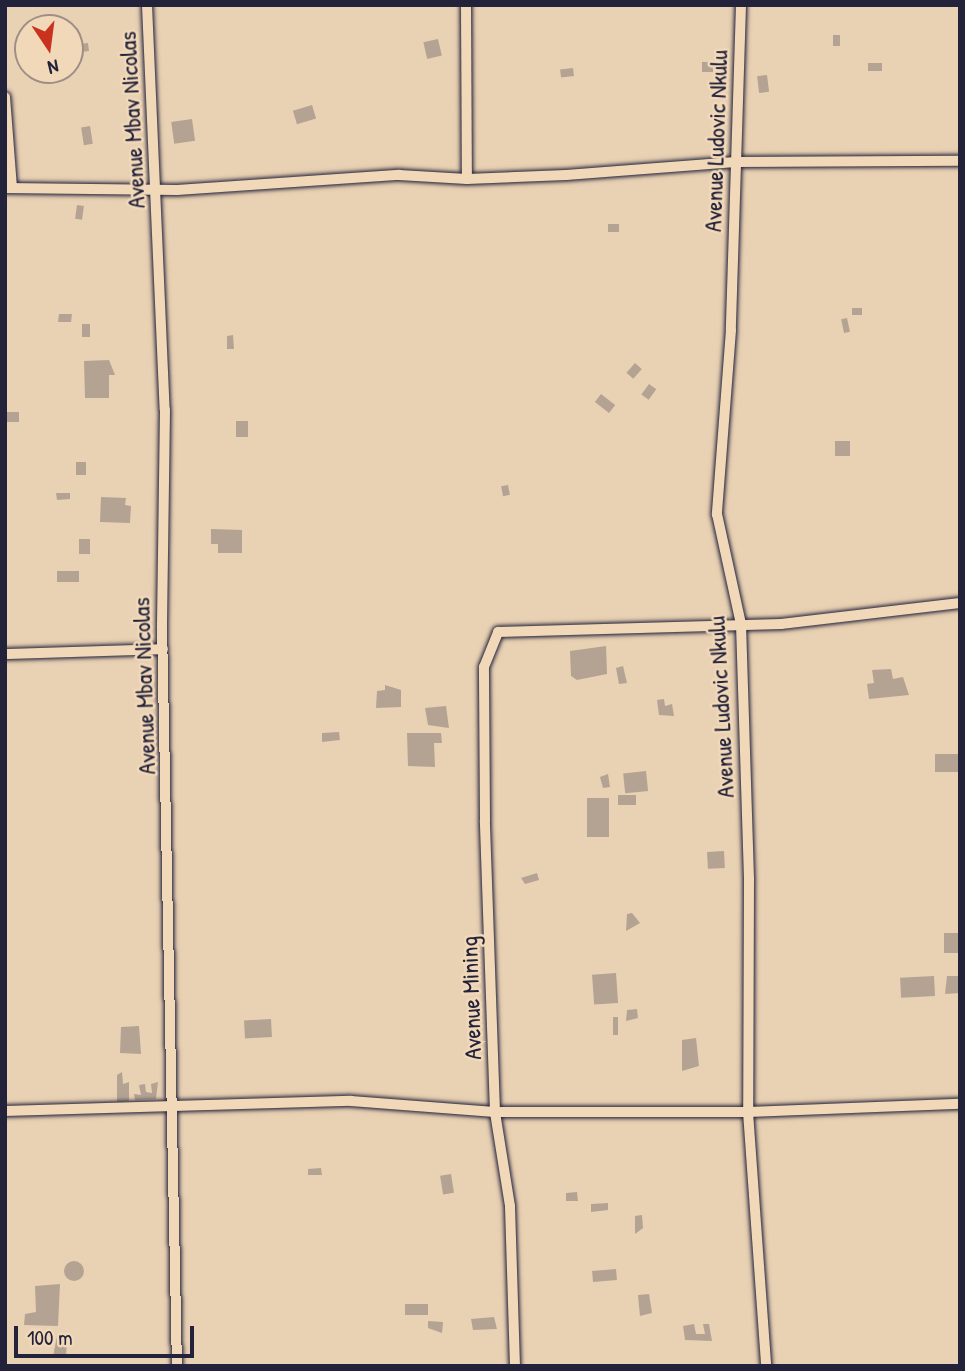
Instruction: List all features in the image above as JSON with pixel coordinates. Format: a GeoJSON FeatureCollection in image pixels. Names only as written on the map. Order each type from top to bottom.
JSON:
{"type":"FeatureCollection","features":[{"type":"Feature","properties":{"kind":"street","name":"Avenue Mbav Nicolas"},"geometry":{"type":"LineString","coordinates":[[147,5],[146,63],[158,188],[165,410],[163,649],[175,1106],[177,1366]]}},
{"type":"Feature","properties":{"kind":"street"},"geometry":{"type":"LineString","coordinates":[[466,5],[467,178]]}},
{"type":"Feature","properties":{"kind":"street","name":"Avenue Ludovic Nkulu"},"geometry":{"type":"LineString","coordinates":[[741,5],[731,330],[717,514],[740,624],[748,840],[748,1112],[766,1366]]}},
{"type":"Feature","properties":{"kind":"street"},"geometry":{"type":"LineString","coordinates":[[5,97],[9,187],[273,186],[399,175],[467,178],[736,162],[960,162]]}},
{"type":"Feature","properties":{"kind":"street"},"geometry":{"type":"LineString","coordinates":[[740,624],[781,624],[960,603]]}},
{"type":"Feature","properties":{"kind":"street","name":"Avenue Mining"},"geometry":{"type":"LineString","coordinates":[[515,1366],[510,1206],[495,1112],[484,667],[498,632],[740,624]]}},
{"type":"Feature","properties":{"kind":"street"},"geometry":{"type":"LineString","coordinates":[[5,654],[163,649]]}},
{"type":"Feature","properties":{"kind":"street"},"geometry":{"type":"LineString","coordinates":[[5,1111],[351,1101],[495,1112],[748,1112],[960,1104]]}},
{"type":"Feature","properties":{"kind":"building"},"geometry":{"type":"Polygon","coordinates":[[[833,35],[840,35],[840,46],[833,46],[833,35]]]}},
{"type":"Feature","properties":{"kind":"building"},"geometry":{"type":"Polygon","coordinates":[[[438,39],[442,56],[427,59],[423,42],[438,39]]]}},
{"type":"Feature","properties":{"kind":"building"},"geometry":{"type":"Polygon","coordinates":[[[84,43],[88,43],[89,51],[84,52],[84,43]]]}},
{"type":"Feature","properties":{"kind":"building"},"geometry":{"type":"Polygon","coordinates":[[[702,62],[713,62],[713,72],[702,72],[702,62]]]}},
{"type":"Feature","properties":{"kind":"building"},"geometry":{"type":"Polygon","coordinates":[[[868,63],[882,63],[882,71],[868,71],[868,63]]]}},
{"type":"Feature","properties":{"kind":"building"},"geometry":{"type":"Polygon","coordinates":[[[573,68],[574,76],[561,78],[560,70],[573,68]]]}},
{"type":"Feature","properties":{"kind":"building"},"geometry":{"type":"Polygon","coordinates":[[[767,75],[769,92],[759,93],[757,76],[767,75]]]}},
{"type":"Feature","properties":{"kind":"building"},"geometry":{"type":"Polygon","coordinates":[[[312,105],[316,118],[297,124],[293,111],[312,105]]]}},
{"type":"Feature","properties":{"kind":"building"},"geometry":{"type":"Polygon","coordinates":[[[192,119],[195,141],[174,144],[171,122],[192,119]]]}},
{"type":"Feature","properties":{"kind":"building"},"geometry":{"type":"Polygon","coordinates":[[[90,126],[93,144],[84,145],[81,127],[90,126]]]}},
{"type":"Feature","properties":{"kind":"building"},"geometry":{"type":"Polygon","coordinates":[[[77,205],[84,206],[82,220],[75,219],[77,205]]]}},
{"type":"Feature","properties":{"kind":"building"},"geometry":{"type":"Polygon","coordinates":[[[608,224],[619,224],[619,232],[608,232],[608,224]]]}},
{"type":"Feature","properties":{"kind":"building"},"geometry":{"type":"Polygon","coordinates":[[[852,308],[862,308],[862,315],[852,315],[852,308]]]}},
{"type":"Feature","properties":{"kind":"building"},"geometry":{"type":"Polygon","coordinates":[[[59,314],[72,314],[71,322],[58,322],[59,314]]]}},
{"type":"Feature","properties":{"kind":"building"},"geometry":{"type":"Polygon","coordinates":[[[847,318],[850,332],[844,333],[841,319],[847,318]]]}},
{"type":"Feature","properties":{"kind":"building"},"geometry":{"type":"Polygon","coordinates":[[[82,324],[90,324],[90,337],[82,337],[82,324]]]}},
{"type":"Feature","properties":{"kind":"building"},"geometry":{"type":"Polygon","coordinates":[[[233,335],[234,349],[227,349],[227,336],[233,335]]]}},
{"type":"Feature","properties":{"kind":"building"},"geometry":{"type":"Polygon","coordinates":[[[109,360],[115,375],[109,375],[109,398],[85,398],[84,361],[109,360]]]}},
{"type":"Feature","properties":{"kind":"building"},"geometry":{"type":"Polygon","coordinates":[[[635,363],[642,369],[633,379],[626,373],[635,363]]]}},
{"type":"Feature","properties":{"kind":"building"},"geometry":{"type":"Polygon","coordinates":[[[649,384],[656,389],[649,400],[641,395],[649,384]]]}},
{"type":"Feature","properties":{"kind":"building"},"geometry":{"type":"Polygon","coordinates":[[[601,394],[615,405],[609,413],[595,402],[601,394]]]}},
{"type":"Feature","properties":{"kind":"building"},"geometry":{"type":"Polygon","coordinates":[[[5,412],[19,412],[19,422],[5,422],[5,412]]]}},
{"type":"Feature","properties":{"kind":"building"},"geometry":{"type":"Polygon","coordinates":[[[236,421],[248,421],[248,437],[236,437],[236,421]]]}},
{"type":"Feature","properties":{"kind":"building"},"geometry":{"type":"Polygon","coordinates":[[[835,441],[850,441],[850,456],[835,456],[835,441]]]}},
{"type":"Feature","properties":{"kind":"building"},"geometry":{"type":"Polygon","coordinates":[[[76,462],[86,462],[86,475],[76,475],[76,462]]]}},
{"type":"Feature","properties":{"kind":"building"},"geometry":{"type":"Polygon","coordinates":[[[508,485],[510,495],[503,496],[501,486],[508,485]]]}},
{"type":"Feature","properties":{"kind":"building"},"geometry":{"type":"Polygon","coordinates":[[[56,493],[70,493],[70,499],[57,500],[56,493]]]}},
{"type":"Feature","properties":{"kind":"building"},"geometry":{"type":"Polygon","coordinates":[[[101,497],[126,498],[125,505],[131,506],[130,523],[100,522],[101,497]]]}},
{"type":"Feature","properties":{"kind":"building"},"geometry":{"type":"Polygon","coordinates":[[[211,529],[242,530],[242,553],[218,553],[218,544],[211,544],[211,529]]]}},
{"type":"Feature","properties":{"kind":"building"},"geometry":{"type":"Polygon","coordinates":[[[79,539],[90,539],[90,554],[79,554],[79,539]]]}},
{"type":"Feature","properties":{"kind":"building"},"geometry":{"type":"Polygon","coordinates":[[[57,571],[79,571],[79,582],[57,582],[57,571]]]}},
{"type":"Feature","properties":{"kind":"building"},"geometry":{"type":"Polygon","coordinates":[[[606,646],[607,674],[577,680],[571,676],[570,651],[606,646]]]}},
{"type":"Feature","properties":{"kind":"building"},"geometry":{"type":"Polygon","coordinates":[[[623,666],[627,683],[619,684],[616,668],[623,666]]]}},
{"type":"Feature","properties":{"kind":"building"},"geometry":{"type":"Polygon","coordinates":[[[891,669],[893,679],[903,677],[909,695],[869,699],[867,684],[874,683],[872,670],[891,669]]]}},
{"type":"Feature","properties":{"kind":"building"},"geometry":{"type":"Polygon","coordinates":[[[385,685],[401,690],[401,707],[376,708],[377,691],[385,690],[385,685]]]}},
{"type":"Feature","properties":{"kind":"building"},"geometry":{"type":"Polygon","coordinates":[[[664,699],[665,706],[672,704],[674,716],[659,715],[657,700],[664,699]]]}},
{"type":"Feature","properties":{"kind":"building"},"geometry":{"type":"Polygon","coordinates":[[[446,706],[449,728],[428,725],[425,708],[446,706]]]}},
{"type":"Feature","properties":{"kind":"building"},"geometry":{"type":"Polygon","coordinates":[[[339,732],[340,740],[322,742],[322,733],[339,732]]]}},
{"type":"Feature","properties":{"kind":"building"},"geometry":{"type":"Polygon","coordinates":[[[407,733],[441,733],[442,743],[434,743],[435,767],[408,766],[407,733]]]}},
{"type":"Feature","properties":{"kind":"building"},"geometry":{"type":"Polygon","coordinates":[[[935,754],[960,754],[960,772],[935,772],[935,754]]]}},
{"type":"Feature","properties":{"kind":"building"},"geometry":{"type":"Polygon","coordinates":[[[646,771],[648,791],[625,793],[623,773],[646,771]]]}},
{"type":"Feature","properties":{"kind":"building"},"geometry":{"type":"Polygon","coordinates":[[[608,774],[610,787],[603,788],[600,777],[608,774]]]}},
{"type":"Feature","properties":{"kind":"building"},"geometry":{"type":"Polygon","coordinates":[[[618,795],[636,795],[636,805],[618,805],[618,795]]]}},
{"type":"Feature","properties":{"kind":"building"},"geometry":{"type":"Polygon","coordinates":[[[587,798],[609,798],[609,837],[587,837],[587,798]]]}},
{"type":"Feature","properties":{"kind":"building"},"geometry":{"type":"Polygon","coordinates":[[[724,851],[725,868],[708,869],[707,852],[724,851]]]}},
{"type":"Feature","properties":{"kind":"building"},"geometry":{"type":"Polygon","coordinates":[[[537,873],[539,880],[525,884],[521,878],[537,873]]]}},
{"type":"Feature","properties":{"kind":"building"},"geometry":{"type":"Polygon","coordinates":[[[632,913],[640,923],[626,931],[627,914],[632,913]]]}},
{"type":"Feature","properties":{"kind":"building"},"geometry":{"type":"Polygon","coordinates":[[[944,933],[960,933],[960,953],[944,953],[944,933]]]}},
{"type":"Feature","properties":{"kind":"building"},"geometry":{"type":"Polygon","coordinates":[[[616,973],[618,1003],[594,1005],[592,975],[616,973]]]}},
{"type":"Feature","properties":{"kind":"building"},"geometry":{"type":"Polygon","coordinates":[[[934,976],[935,996],[901,998],[900,978],[934,976]]]}},
{"type":"Feature","properties":{"kind":"building"},"geometry":{"type":"Polygon","coordinates":[[[947,976],[960,976],[960,993],[945,994],[947,976]]]}},
{"type":"Feature","properties":{"kind":"building"},"geometry":{"type":"Polygon","coordinates":[[[637,1009],[638,1018],[626,1021],[627,1010],[637,1009]]]}},
{"type":"Feature","properties":{"kind":"building"},"geometry":{"type":"Polygon","coordinates":[[[613,1017],[618,1017],[618,1035],[613,1035],[613,1017]]]}},
{"type":"Feature","properties":{"kind":"building"},"geometry":{"type":"Polygon","coordinates":[[[271,1019],[272,1037],[245,1038],[244,1020],[271,1019]]]}},
{"type":"Feature","properties":{"kind":"building"},"geometry":{"type":"Polygon","coordinates":[[[139,1026],[141,1054],[120,1053],[121,1027],[139,1026]]]}},
{"type":"Feature","properties":{"kind":"building"},"geometry":{"type":"Polygon","coordinates":[[[696,1038],[699,1066],[682,1071],[682,1040],[696,1038]]]}},
{"type":"Feature","properties":{"kind":"building"},"geometry":{"type":"Polygon","coordinates":[[[122,1072],[123,1084],[129,1082],[129,1101],[117,1102],[117,1075],[122,1072]]]}},
{"type":"Feature","properties":{"kind":"building"},"geometry":{"type":"Polygon","coordinates":[[[158,1082],[156,1099],[135,1100],[134,1094],[141,1095],[139,1085],[145,1084],[146,1092],[152,1093],[151,1084],[158,1082]]]}},
{"type":"Feature","properties":{"kind":"building"},"geometry":{"type":"Polygon","coordinates":[[[321,1168],[322,1175],[308,1175],[308,1169],[321,1168]]]}},
{"type":"Feature","properties":{"kind":"building"},"geometry":{"type":"Polygon","coordinates":[[[451,1174],[454,1193],[443,1194],[440,1176],[451,1174]]]}},
{"type":"Feature","properties":{"kind":"building"},"geometry":{"type":"Polygon","coordinates":[[[577,1192],[578,1201],[566,1201],[566,1193],[577,1192]]]}},
{"type":"Feature","properties":{"kind":"building"},"geometry":{"type":"Polygon","coordinates":[[[608,1203],[608,1210],[591,1212],[591,1204],[608,1203]]]}},
{"type":"Feature","properties":{"kind":"building"},"geometry":{"type":"Polygon","coordinates":[[[642,1215],[643,1228],[635,1234],[635,1216],[642,1215]]]}},
{"type":"Feature","properties":{"kind":"building"},"geometry":{"type":"Polygon","coordinates":[[[70,1261],[78,1261],[84,1271],[78,1281],[70,1281],[64,1275],[64,1267],[70,1261]]]}},
{"type":"Feature","properties":{"kind":"building"},"geometry":{"type":"Polygon","coordinates":[[[616,1269],[617,1280],[593,1282],[592,1271],[616,1269]]]}},
{"type":"Feature","properties":{"kind":"building"},"geometry":{"type":"Polygon","coordinates":[[[60,1284],[58,1326],[24,1325],[25,1314],[36,1312],[35,1286],[60,1284]]]}},
{"type":"Feature","properties":{"kind":"building"},"geometry":{"type":"Polygon","coordinates":[[[649,1294],[652,1313],[640,1316],[638,1295],[649,1294]]]}},
{"type":"Feature","properties":{"kind":"building"},"geometry":{"type":"Polygon","coordinates":[[[405,1304],[428,1304],[428,1315],[405,1315],[405,1304]]]}},
{"type":"Feature","properties":{"kind":"building"},"geometry":{"type":"Polygon","coordinates":[[[494,1317],[497,1329],[473,1330],[471,1319],[494,1317]]]}},
{"type":"Feature","properties":{"kind":"building"},"geometry":{"type":"Polygon","coordinates":[[[428,1321],[443,1322],[442,1333],[428,1328],[428,1321]]]}},
{"type":"Feature","properties":{"kind":"building"},"geometry":{"type":"Polygon","coordinates":[[[694,1324],[696,1334],[705,1334],[703,1324],[709,1324],[712,1341],[685,1340],[683,1326],[694,1324]]]}},
{"type":"Feature","properties":{"kind":"building"},"geometry":{"type":"Polygon","coordinates":[[[57,1336],[67,1336],[66,1358],[53,1357],[57,1336]]]}}]}
